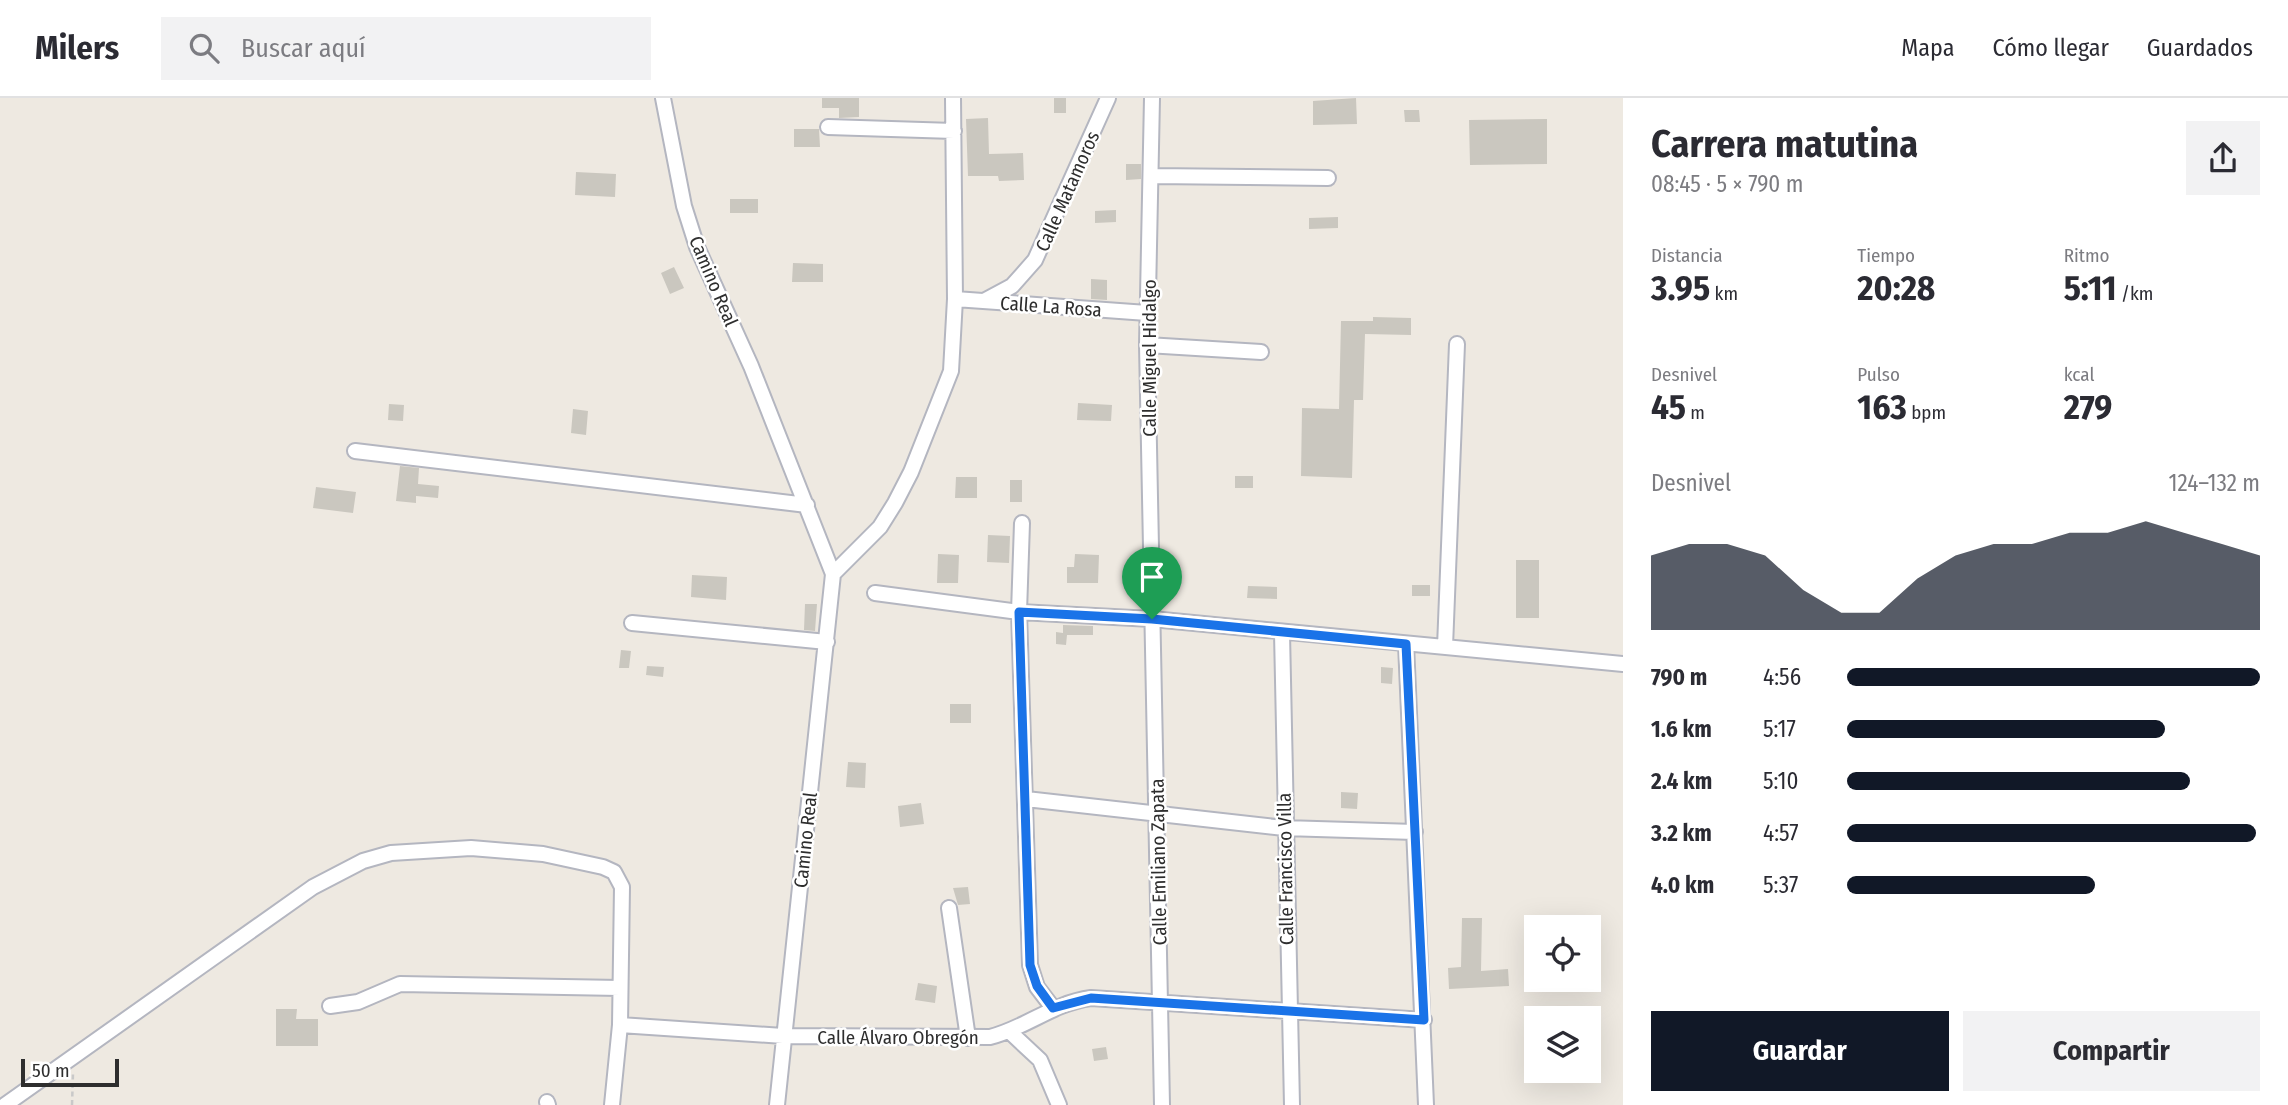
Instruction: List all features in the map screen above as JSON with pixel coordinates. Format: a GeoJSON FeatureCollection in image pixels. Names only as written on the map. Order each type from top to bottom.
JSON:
{"type":"FeatureCollection","features":[{"type":"Feature","properties":{"kind":"street","name":"Camino Real"},"geometry":{"type":"LineString","coordinates":[[663,98],[684,206],[697,247],[751,366],[833,575],[777,1105]]}},
{"type":"Feature","properties":{"kind":"street"},"geometry":{"type":"LineString","coordinates":[[833,575],[880,527],[911,472],[951,371],[955,299],[953,98]]}},
{"type":"Feature","properties":{"kind":"street","name":"Calle Matamoros"},"geometry":{"type":"LineString","coordinates":[[984,301],[1012,286],[1035,260],[1108,98]]}},
{"type":"Feature","properties":{"kind":"street","name":"Calle Miguel Hidalgo"},"geometry":{"type":"LineString","coordinates":[[1152,98],[1147,313],[1152,619]]}},
{"type":"Feature","properties":{"kind":"street"},"geometry":{"type":"LineString","coordinates":[[828,127],[954,131]]}},
{"type":"Feature","properties":{"kind":"street"},"geometry":{"type":"LineString","coordinates":[[1152,176],[1328,178]]}},
{"type":"Feature","properties":{"kind":"street","name":"Calle La Rosa"},"geometry":{"type":"LineString","coordinates":[[955,299],[1147,313]]}},
{"type":"Feature","properties":{"kind":"street"},"geometry":{"type":"LineString","coordinates":[[1446,647],[1457,344]]}},
{"type":"Feature","properties":{"kind":"street"},"geometry":{"type":"LineString","coordinates":[[1147,345],[1261,352]]}},
{"type":"Feature","properties":{"kind":"street"},"geometry":{"type":"LineString","coordinates":[[355,451],[807,505]]}},
{"type":"Feature","properties":{"kind":"street"},"geometry":{"type":"LineString","coordinates":[[1022,523],[1019,612],[1027,799],[1030,965],[1037,986],[1053,1008]]}},
{"type":"Feature","properties":{"kind":"street"},"geometry":{"type":"LineString","coordinates":[[874,593],[1019,612],[1152,619],[1623,664]]}},
{"type":"Feature","properties":{"kind":"street","name":"Calle Emiliano Zapata"},"geometry":{"type":"LineString","coordinates":[[1152,619],[1162,1105]]}},
{"type":"Feature","properties":{"kind":"street"},"geometry":{"type":"LineString","coordinates":[[632,623],[827,642]]}},
{"type":"Feature","properties":{"kind":"street","name":"Calle Francisco Villa"},"geometry":{"type":"LineString","coordinates":[[1282,633],[1284,828],[1292,1105]]}},
{"type":"Feature","properties":{"kind":"street"},"geometry":{"type":"LineString","coordinates":[[1406,644],[1426,1105]]}},
{"type":"Feature","properties":{"kind":"street"},"geometry":{"type":"LineString","coordinates":[[1027,799],[1284,828],[1415,832]]}},
{"type":"Feature","properties":{"kind":"street"},"geometry":{"type":"LineString","coordinates":[[5,1105],[313,887],[363,860],[391,853],[471,848],[543,854],[603,867],[614,872],[622,887],[624,903],[620,1025],[612,1105]]}},
{"type":"Feature","properties":{"kind":"street"},"geometry":{"type":"LineString","coordinates":[[949,908],[968,1038]]}},
{"type":"Feature","properties":{"kind":"street"},"geometry":{"type":"LineString","coordinates":[[330,1006],[367,999],[400,984],[620,988]]}},
{"type":"Feature","properties":{"kind":"street","name":"Calle Álvaro Obregón"},"geometry":{"type":"LineString","coordinates":[[620,1025],[783,1036],[968,1038],[1010,1032],[1053,1008],[1091,998],[1424,1020]]}},
{"type":"Feature","properties":{"kind":"street"},"geometry":{"type":"LineString","coordinates":[[1010,1032],[1040,1060],[1048,1073],[1059,1105]]}},
{"type":"Feature","properties":{"kind":"path"},"geometry":{"type":"LineString","coordinates":[[72,1105],[74,1056]]}},
{"type":"Feature","properties":{"kind":"building"},"geometry":{"type":"Polygon","coordinates":[[[822,98],[859,98],[859,117],[839,118],[839,108],[822,108],[822,98]]]}},
{"type":"Feature","properties":{"kind":"building"},"geometry":{"type":"Polygon","coordinates":[[[1054,98],[1066,98],[1066,113],[1054,113],[1054,98]]]}},
{"type":"Feature","properties":{"kind":"building"},"geometry":{"type":"Polygon","coordinates":[[[1356,98],[1357,124],[1313,125],[1313,101],[1356,98]]]}},
{"type":"Feature","properties":{"kind":"building"},"geometry":{"type":"Polygon","coordinates":[[[1404,110],[1419,110],[1420,122],[1405,122],[1404,110]]]}},
{"type":"Feature","properties":{"kind":"building"},"geometry":{"type":"Polygon","coordinates":[[[988,118],[989,154],[1023,153],[1024,180],[999,181],[998,176],[968,176],[966,119],[988,118]]]}},
{"type":"Feature","properties":{"kind":"building"},"geometry":{"type":"Polygon","coordinates":[[[1547,119],[1547,164],[1470,165],[1469,120],[1547,119]]]}},
{"type":"Feature","properties":{"kind":"building"},"geometry":{"type":"Polygon","coordinates":[[[794,129],[819,129],[820,147],[794,147],[794,129]]]}},
{"type":"Feature","properties":{"kind":"building"},"geometry":{"type":"Polygon","coordinates":[[[1126,164],[1141,164],[1141,179],[1126,180],[1126,164]]]}},
{"type":"Feature","properties":{"kind":"building"},"geometry":{"type":"Polygon","coordinates":[[[576,172],[616,174],[615,197],[575,195],[576,172]]]}},
{"type":"Feature","properties":{"kind":"building"},"geometry":{"type":"Polygon","coordinates":[[[730,199],[758,199],[758,213],[730,213],[730,199]]]}},
{"type":"Feature","properties":{"kind":"building"},"geometry":{"type":"Polygon","coordinates":[[[1116,210],[1116,222],[1095,223],[1095,211],[1116,210]]]}},
{"type":"Feature","properties":{"kind":"building"},"geometry":{"type":"Polygon","coordinates":[[[1338,217],[1338,228],[1309,229],[1309,218],[1338,217]]]}},
{"type":"Feature","properties":{"kind":"building"},"geometry":{"type":"Polygon","coordinates":[[[793,263],[823,264],[823,282],[792,282],[793,263]]]}},
{"type":"Feature","properties":{"kind":"building"},"geometry":{"type":"Polygon","coordinates":[[[674,267],[684,288],[670,294],[661,273],[674,267]]]}},
{"type":"Feature","properties":{"kind":"building"},"geometry":{"type":"Polygon","coordinates":[[[1091,279],[1107,280],[1107,300],[1091,299],[1091,279]]]}},
{"type":"Feature","properties":{"kind":"building"},"geometry":{"type":"Polygon","coordinates":[[[1373,317],[1411,318],[1411,335],[1365,334],[1363,400],[1354,400],[1352,478],[1301,476],[1302,408],[1339,409],[1341,321],[1373,321],[1373,317]]]}},
{"type":"Feature","properties":{"kind":"building"},"geometry":{"type":"Polygon","coordinates":[[[1078,403],[1112,405],[1111,421],[1077,420],[1078,403]]]}},
{"type":"Feature","properties":{"kind":"building"},"geometry":{"type":"Polygon","coordinates":[[[389,404],[404,405],[403,421],[388,420],[389,404]]]}},
{"type":"Feature","properties":{"kind":"building"},"geometry":{"type":"Polygon","coordinates":[[[573,409],[588,411],[586,435],[571,433],[573,409]]]}},
{"type":"Feature","properties":{"kind":"building"},"geometry":{"type":"Polygon","coordinates":[[[400,466],[419,468],[418,484],[439,486],[438,498],[416,496],[416,503],[396,501],[400,466]]]}},
{"type":"Feature","properties":{"kind":"building"},"geometry":{"type":"Polygon","coordinates":[[[1235,476],[1253,476],[1253,488],[1235,488],[1235,476]]]}},
{"type":"Feature","properties":{"kind":"building"},"geometry":{"type":"Polygon","coordinates":[[[956,477],[977,477],[977,498],[955,498],[956,477]]]}},
{"type":"Feature","properties":{"kind":"building"},"geometry":{"type":"Polygon","coordinates":[[[1010,480],[1022,480],[1022,502],[1010,502],[1010,480]]]}},
{"type":"Feature","properties":{"kind":"building"},"geometry":{"type":"Polygon","coordinates":[[[316,487],[356,492],[353,513],[313,508],[316,487]]]}},
{"type":"Feature","properties":{"kind":"building"},"geometry":{"type":"Polygon","coordinates":[[[988,535],[1010,536],[1009,563],[987,562],[988,535]]]}},
{"type":"Feature","properties":{"kind":"building"},"geometry":{"type":"Polygon","coordinates":[[[938,554],[959,555],[958,583],[937,583],[938,554]]]}},
{"type":"Feature","properties":{"kind":"building"},"geometry":{"type":"Polygon","coordinates":[[[1075,554],[1099,555],[1098,583],[1067,583],[1067,567],[1074,567],[1075,554]]]}},
{"type":"Feature","properties":{"kind":"building"},"geometry":{"type":"Polygon","coordinates":[[[1516,560],[1539,560],[1539,618],[1516,618],[1516,560]]]}},
{"type":"Feature","properties":{"kind":"building"},"geometry":{"type":"Polygon","coordinates":[[[692,575],[727,577],[726,600],[691,597],[692,575]]]}},
{"type":"Feature","properties":{"kind":"building"},"geometry":{"type":"Polygon","coordinates":[[[1412,585],[1430,585],[1430,596],[1412,596],[1412,585]]]}},
{"type":"Feature","properties":{"kind":"building"},"geometry":{"type":"Polygon","coordinates":[[[1248,586],[1277,587],[1277,599],[1247,598],[1248,586]]]}},
{"type":"Feature","properties":{"kind":"building"},"geometry":{"type":"Polygon","coordinates":[[[805,604],[817,604],[815,631],[804,630],[805,604]]]}},
{"type":"Feature","properties":{"kind":"building"},"geometry":{"type":"Polygon","coordinates":[[[1063,625],[1093,626],[1093,635],[1067,635],[1066,645],[1056,644],[1056,632],[1063,633],[1063,625]]]}},
{"type":"Feature","properties":{"kind":"building"},"geometry":{"type":"Polygon","coordinates":[[[621,650],[631,651],[629,668],[619,668],[621,650]]]}},
{"type":"Feature","properties":{"kind":"building"},"geometry":{"type":"Polygon","coordinates":[[[647,666],[664,667],[663,677],[646,675],[647,666]]]}},
{"type":"Feature","properties":{"kind":"building"},"geometry":{"type":"Polygon","coordinates":[[[1381,667],[1393,668],[1392,684],[1381,683],[1381,667]]]}},
{"type":"Feature","properties":{"kind":"building"},"geometry":{"type":"Polygon","coordinates":[[[950,704],[971,704],[971,723],[950,723],[950,704]]]}},
{"type":"Feature","properties":{"kind":"building"},"geometry":{"type":"Polygon","coordinates":[[[848,762],[866,763],[865,788],[846,787],[848,762]]]}},
{"type":"Feature","properties":{"kind":"building"},"geometry":{"type":"Polygon","coordinates":[[[1341,792],[1358,793],[1357,809],[1341,808],[1341,792]]]}},
{"type":"Feature","properties":{"kind":"building"},"geometry":{"type":"Polygon","coordinates":[[[921,803],[924,824],[900,827],[898,806],[921,803]]]}},
{"type":"Feature","properties":{"kind":"building"},"geometry":{"type":"Polygon","coordinates":[[[968,887],[970,904],[958,905],[953,888],[968,887]]]}},
{"type":"Feature","properties":{"kind":"building"},"geometry":{"type":"Polygon","coordinates":[[[1462,918],[1482,918],[1481,971],[1508,969],[1509,986],[1449,989],[1448,968],[1461,967],[1462,918]]]}},
{"type":"Feature","properties":{"kind":"building"},"geometry":{"type":"Polygon","coordinates":[[[918,983],[937,986],[935,1003],[915,1000],[918,983]]]}},
{"type":"Feature","properties":{"kind":"building"},"geometry":{"type":"Polygon","coordinates":[[[276,1009],[297,1009],[296,1019],[318,1019],[318,1046],[276,1046],[276,1009]]]}},
{"type":"Feature","properties":{"kind":"building"},"geometry":{"type":"Polygon","coordinates":[[[1106,1047],[1108,1059],[1094,1061],[1092,1049],[1106,1047]]]}},
{"type":"Feature","properties":{"kind":"route"},"geometry":{"type":"LineString","coordinates":[[1019,612],[1152,619],[1406,644],[1424,1020],[1091,998],[1074,1000],[1053,1008],[1037,986],[1030,965],[1027,799],[1019,612]]}}]}
